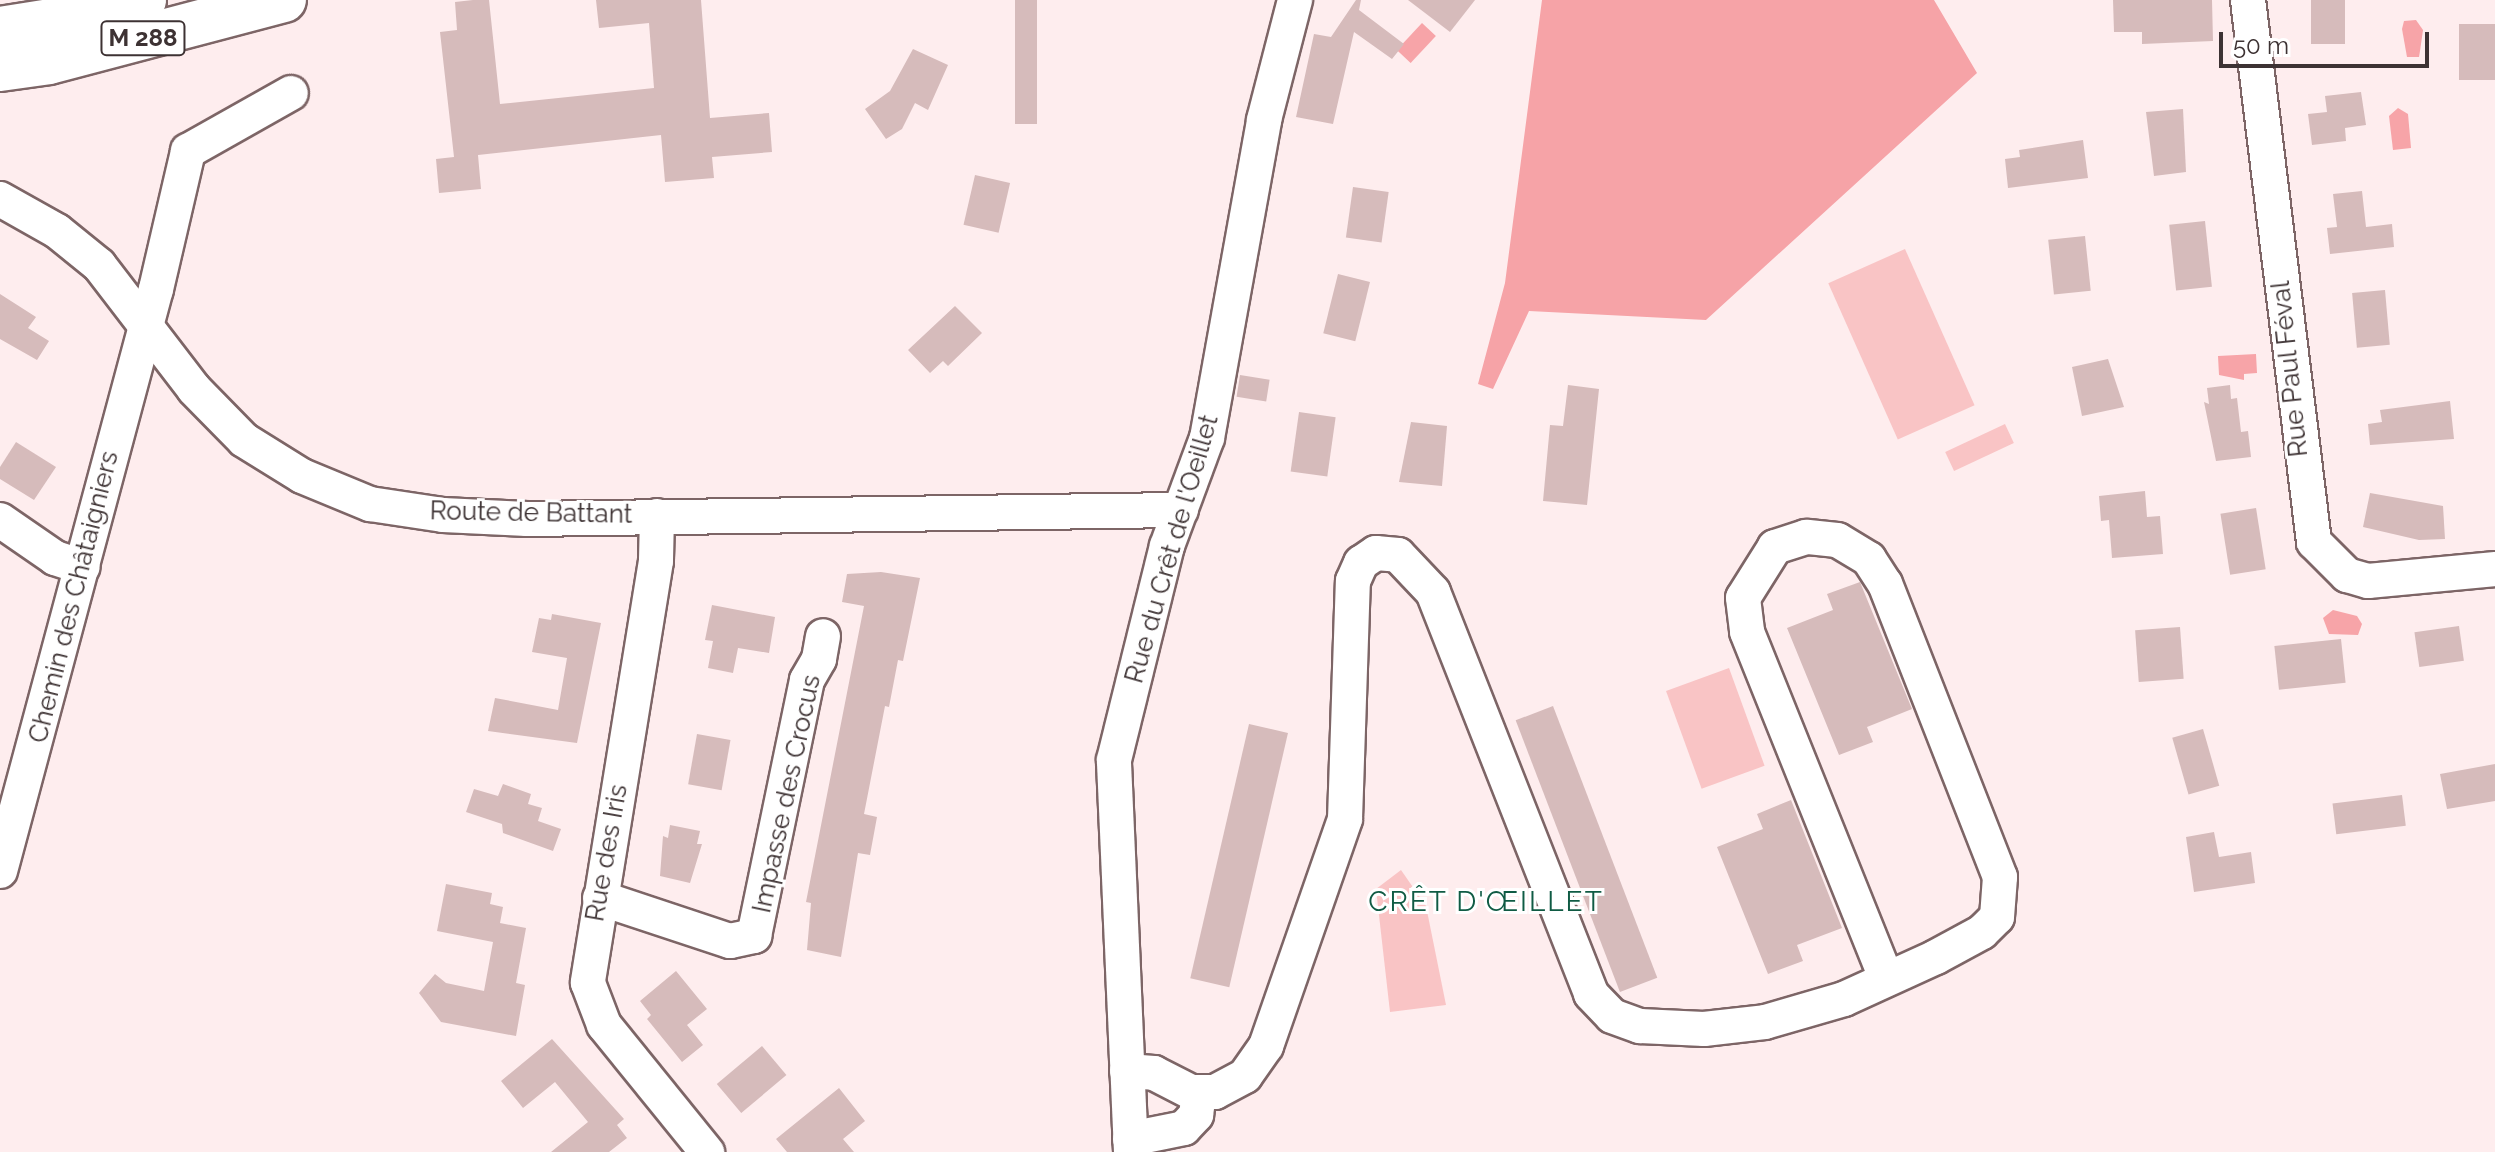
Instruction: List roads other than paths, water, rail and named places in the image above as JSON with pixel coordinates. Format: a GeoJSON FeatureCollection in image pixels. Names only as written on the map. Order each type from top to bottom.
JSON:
{"type":"FeatureCollection","features":[{"type":"Feature","properties":{"kind":"highway","name":"M 288"},"geometry":{"type":"LineString","coordinates":[[0,29],[95,14],[144,0]]}},
{"type":"Feature","properties":{"kind":"highway","name":"M 288"},"geometry":{"type":"LineString","coordinates":[[0,69],[49,62],[284,0]]}},
{"type":"Feature","properties":{"kind":"street","name":"Rue du Crêt de l'Oeillet"},"geometry":{"type":"LineString","coordinates":[[1131,1145],[1114,760],[1181,510],[1216,395],[1264,120],[1295,0]]}},
{"type":"Feature","properties":{"kind":"street","name":"Rue Paul Féval"},"geometry":{"type":"LineString","coordinates":[[2248,0],[2314,542],[2347,575],[2368,581],[2495,569]]}},
{"type":"Feature","properties":{"kind":"street","name":"Chemin des Châtaigniers"},"geometry":{"type":"LineString","coordinates":[[0,871],[83,567],[188,151],[291,93]]}},
{"type":"Feature","properties":{"kind":"street","name":"Route de Battant"},"geometry":{"type":"LineString","coordinates":[[0,199],[57,231],[99,265],[194,389],[244,440],[302,476],[370,504],[443,515],[527,519],[1181,510]]}},
{"type":"Feature","properties":{"kind":"street","name":"Rue des Iris"},"geometry":{"type":"LineString","coordinates":[[657,516],[656,561],[588,958],[593,1005],[604,1025],[707,1152]]}},
{"type":"Feature","properties":{"kind":"street"},"geometry":{"type":"LineString","coordinates":[[0,520],[55,558],[83,567]]}},
{"type":"Feature","properties":{"kind":"street"},"geometry":{"type":"LineString","coordinates":[[1127,1071],[1154,1073],[1199,1094],[1232,1087],[1258,1062],[1345,819],[1353,581],[1361,563],[1376,553],[1398,555],[1433,592],[1591,994],[1612,1016],[1640,1026],[1731,1027],[1844,999],[1982,932],[1997,917],[2002,899],[2000,877],[1885,584],[1869,559],[1837,540],[1806,537],[1775,547],[1743,598],[1747,632],[1886,978]]}},
{"type":"Feature","properties":{"kind":"street","name":"Impasse des Crocus"},"geometry":{"type":"LineString","coordinates":[[600,898],[730,941],[754,936],[807,680],[819,659],[823,636]]}},
{"type":"Feature","properties":{"kind":"street"},"geometry":{"type":"LineString","coordinates":[[1131,1145],[1184,1128],[1196,1115],[1199,1094]]}},
{"type":"Feature","properties":{"kind":"district","name":"CRÊT D'ŒILLET"},"geometry":{"type":"Point","coordinates":[1486,902]}}]}
